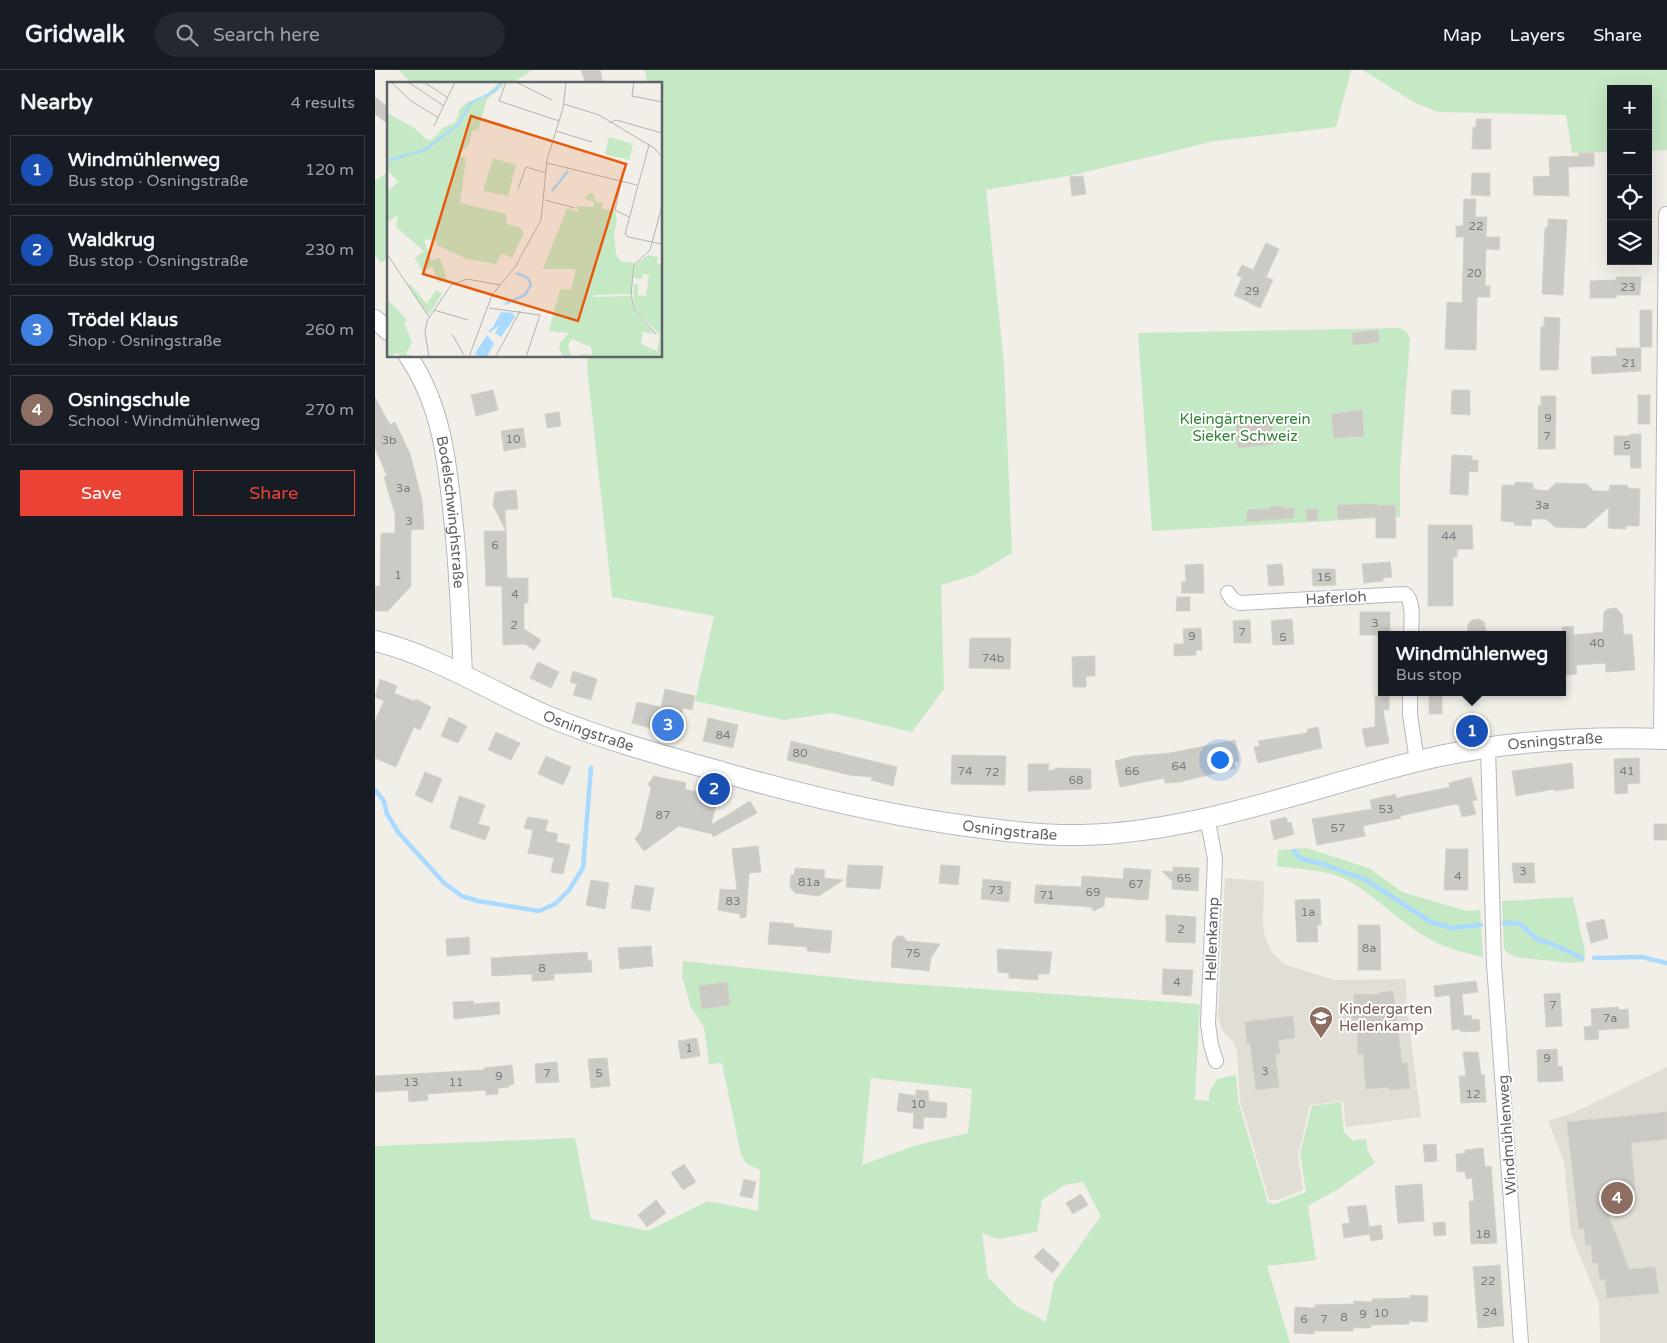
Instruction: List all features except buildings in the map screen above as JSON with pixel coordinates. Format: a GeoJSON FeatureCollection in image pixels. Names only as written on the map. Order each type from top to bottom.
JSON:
{"type":"FeatureCollection","features":[{"type":"Feature","properties":{"kind":"main road","name":"Osningstraße"},"geometry":{"type":"LineString","coordinates":[[375,641],[420,654],[546,716],[612,741],[807,796],[887,814],[1016,832],[1081,835],[1125,832],[1207,817],[1417,761],[1488,747],[1593,739],[1664,739]]}},
{"type":"Feature","properties":{"kind":"street"},"geometry":{"type":"LineString","coordinates":[[1664,739],[1667,214]]}},
{"type":"Feature","properties":{"kind":"street"},"geometry":{"type":"LineString","coordinates":[[375,319],[387,330]]}},
{"type":"Feature","properties":{"kind":"street","name":"Bodelschwinghstraße"},"geometry":{"type":"LineString","coordinates":[[410,358],[431,396],[441,435],[456,551],[463,675]]}},
{"type":"Feature","properties":{"kind":"street","name":"Haferloh"},"geometry":{"type":"LineString","coordinates":[[1228,593],[1233,600],[1240,603],[1405,594],[1411,604],[1411,631]]}},
{"type":"Feature","properties":{"kind":"street"},"geometry":{"type":"LineString","coordinates":[[1410,696],[1412,738],[1417,761]]}},
{"type":"Feature","properties":{"kind":"street","name":"Windmühlenweg"},"geometry":{"type":"LineString","coordinates":[[1488,747],[1493,946],[1521,1343]]}},
{"type":"Feature","properties":{"kind":"street","name":"Hellenkamp"},"geometry":{"type":"LineString","coordinates":[[1207,817],[1215,858],[1208,1024],[1211,1045],[1216,1061]]}},
{"type":"Feature","properties":{"kind":"shaded area","name":"Kindergarten Hellenkamp"},"geometry":{"type":"Polygon","coordinates":[[[1225,878],[1264,881],[1263,923],[1265,937],[1272,952],[1284,964],[1334,980],[1406,979],[1407,1008],[1421,1117],[1346,1127],[1343,1101],[1310,1105],[1298,1155],[1303,1190],[1277,1200],[1269,1200],[1240,1101],[1237,1051],[1233,1042],[1222,1030],[1218,1017],[1225,878]]]}},
{"type":"Feature","properties":{"kind":"shaded area"},"geometry":{"type":"Polygon","coordinates":[[[1667,1067],[1667,1343],[1600,1343],[1599,1303],[1571,1234],[1564,1162],[1548,1121],[1573,1113],[1667,1067]]]}},
{"type":"Feature","properties":{"kind":"green space"},"geometry":{"type":"Polygon","coordinates":[[[399,70],[532,70],[514,82],[410,82],[399,70]]]}},
{"type":"Feature","properties":{"kind":"green space"},"geometry":{"type":"Polygon","coordinates":[[[645,70],[1351,70],[1336,127],[1215,141],[1073,175],[986,190],[1004,364],[1012,553],[975,575],[941,585],[944,689],[912,732],[832,713],[784,720],[695,701],[714,616],[612,597],[587,367],[588,358],[663,358],[663,82],[647,82],[645,70]]]}},
{"type":"Feature","properties":{"kind":"green space"},"geometry":{"type":"Polygon","coordinates":[[[1363,70],[1667,70],[1667,150],[1652,151],[1652,85],[1607,85],[1607,152],[1572,153],[1566,115],[1438,112],[1415,103],[1363,70]]]}},
{"type":"Feature","properties":{"kind":"green space"},"geometry":{"type":"Polygon","coordinates":[[[387,172],[387,258],[381,263],[375,255],[375,181],[387,172]]]}},
{"type":"Feature","properties":{"kind":"green space","name":"Kleingärtnerverein Sieker Schweiz"},"geometry":{"type":"Polygon","coordinates":[[[1400,328],[1406,331],[1410,338],[1400,471],[1400,517],[1152,531],[1138,333],[1400,328]]]}},
{"type":"Feature","properties":{"kind":"green space"},"geometry":{"type":"Polygon","coordinates":[[[1307,848],[1371,869],[1402,892],[1467,911],[1480,910],[1483,957],[1451,948],[1421,934],[1369,894],[1339,876],[1277,866],[1278,850],[1307,848]]]}},
{"type":"Feature","properties":{"kind":"green space"},"geometry":{"type":"Polygon","coordinates":[[[1573,897],[1585,952],[1584,962],[1570,963],[1515,957],[1504,949],[1502,901],[1573,897]]]}},
{"type":"Feature","properties":{"kind":"green space"},"geometry":{"type":"Polygon","coordinates":[[[683,961],[880,982],[1200,1004],[1195,1100],[1209,1101],[1209,1093],[1217,1079],[1236,1075],[1238,1101],[1268,1203],[1275,1204],[1306,1192],[1300,1153],[1312,1106],[1341,1102],[1344,1132],[1352,1140],[1366,1139],[1368,1152],[1375,1163],[1335,1191],[1308,1206],[1316,1260],[1267,1266],[1290,1343],[375,1343],[375,1146],[575,1138],[591,1219],[648,1231],[708,1201],[758,1211],[760,1170],[747,1164],[741,1155],[722,1063],[709,1064],[704,1027],[691,1008],[682,976],[683,961]],[[871,1078],[862,1165],[917,1145],[968,1133],[972,1089],[871,1078]],[[1083,1182],[1064,1185],[1042,1200],[1037,1232],[998,1239],[982,1233],[988,1277],[1015,1305],[1046,1322],[1054,1282],[1101,1216],[1083,1182]]]}},
{"type":"Feature","properties":{"kind":"waterway"},"geometry":{"type":"LineString","coordinates":[[375,790],[384,801],[387,814],[398,832],[444,883],[462,896],[478,901],[539,911],[555,904],[569,890],[583,868],[591,768]]}},
{"type":"Feature","properties":{"kind":"waterway"},"geometry":{"type":"LineString","coordinates":[[1294,851],[1301,859],[1320,863],[1366,880],[1431,922],[1452,928],[1481,925]]}},
{"type":"Feature","properties":{"kind":"waterway"},"geometry":{"type":"LineString","coordinates":[[1504,923],[1519,923],[1538,940],[1550,943],[1582,958]]}},
{"type":"Feature","properties":{"kind":"waterway"},"geometry":{"type":"LineString","coordinates":[[1594,958],[1642,957],[1667,963]]}},
{"type":"Feature","properties":{"kind":"place","name":"Trödel Klaus"},"geometry":{"type":"Point","coordinates":[668,725]}},
{"type":"Feature","properties":{"kind":"place","name":"Windmühlenweg"},"geometry":{"type":"Point","coordinates":[1472,731]}},
{"type":"Feature","properties":{"kind":"place","name":"Waldkrug"},"geometry":{"type":"Point","coordinates":[714,789]}},
{"type":"Feature","properties":{"kind":"place","name":"Kindergarten Hellenkamp"},"geometry":{"type":"Point","coordinates":[1321,1039]}},
{"type":"Feature","properties":{"kind":"place","name":"Osningschule"},"geometry":{"type":"Point","coordinates":[1617,1198]}}]}
